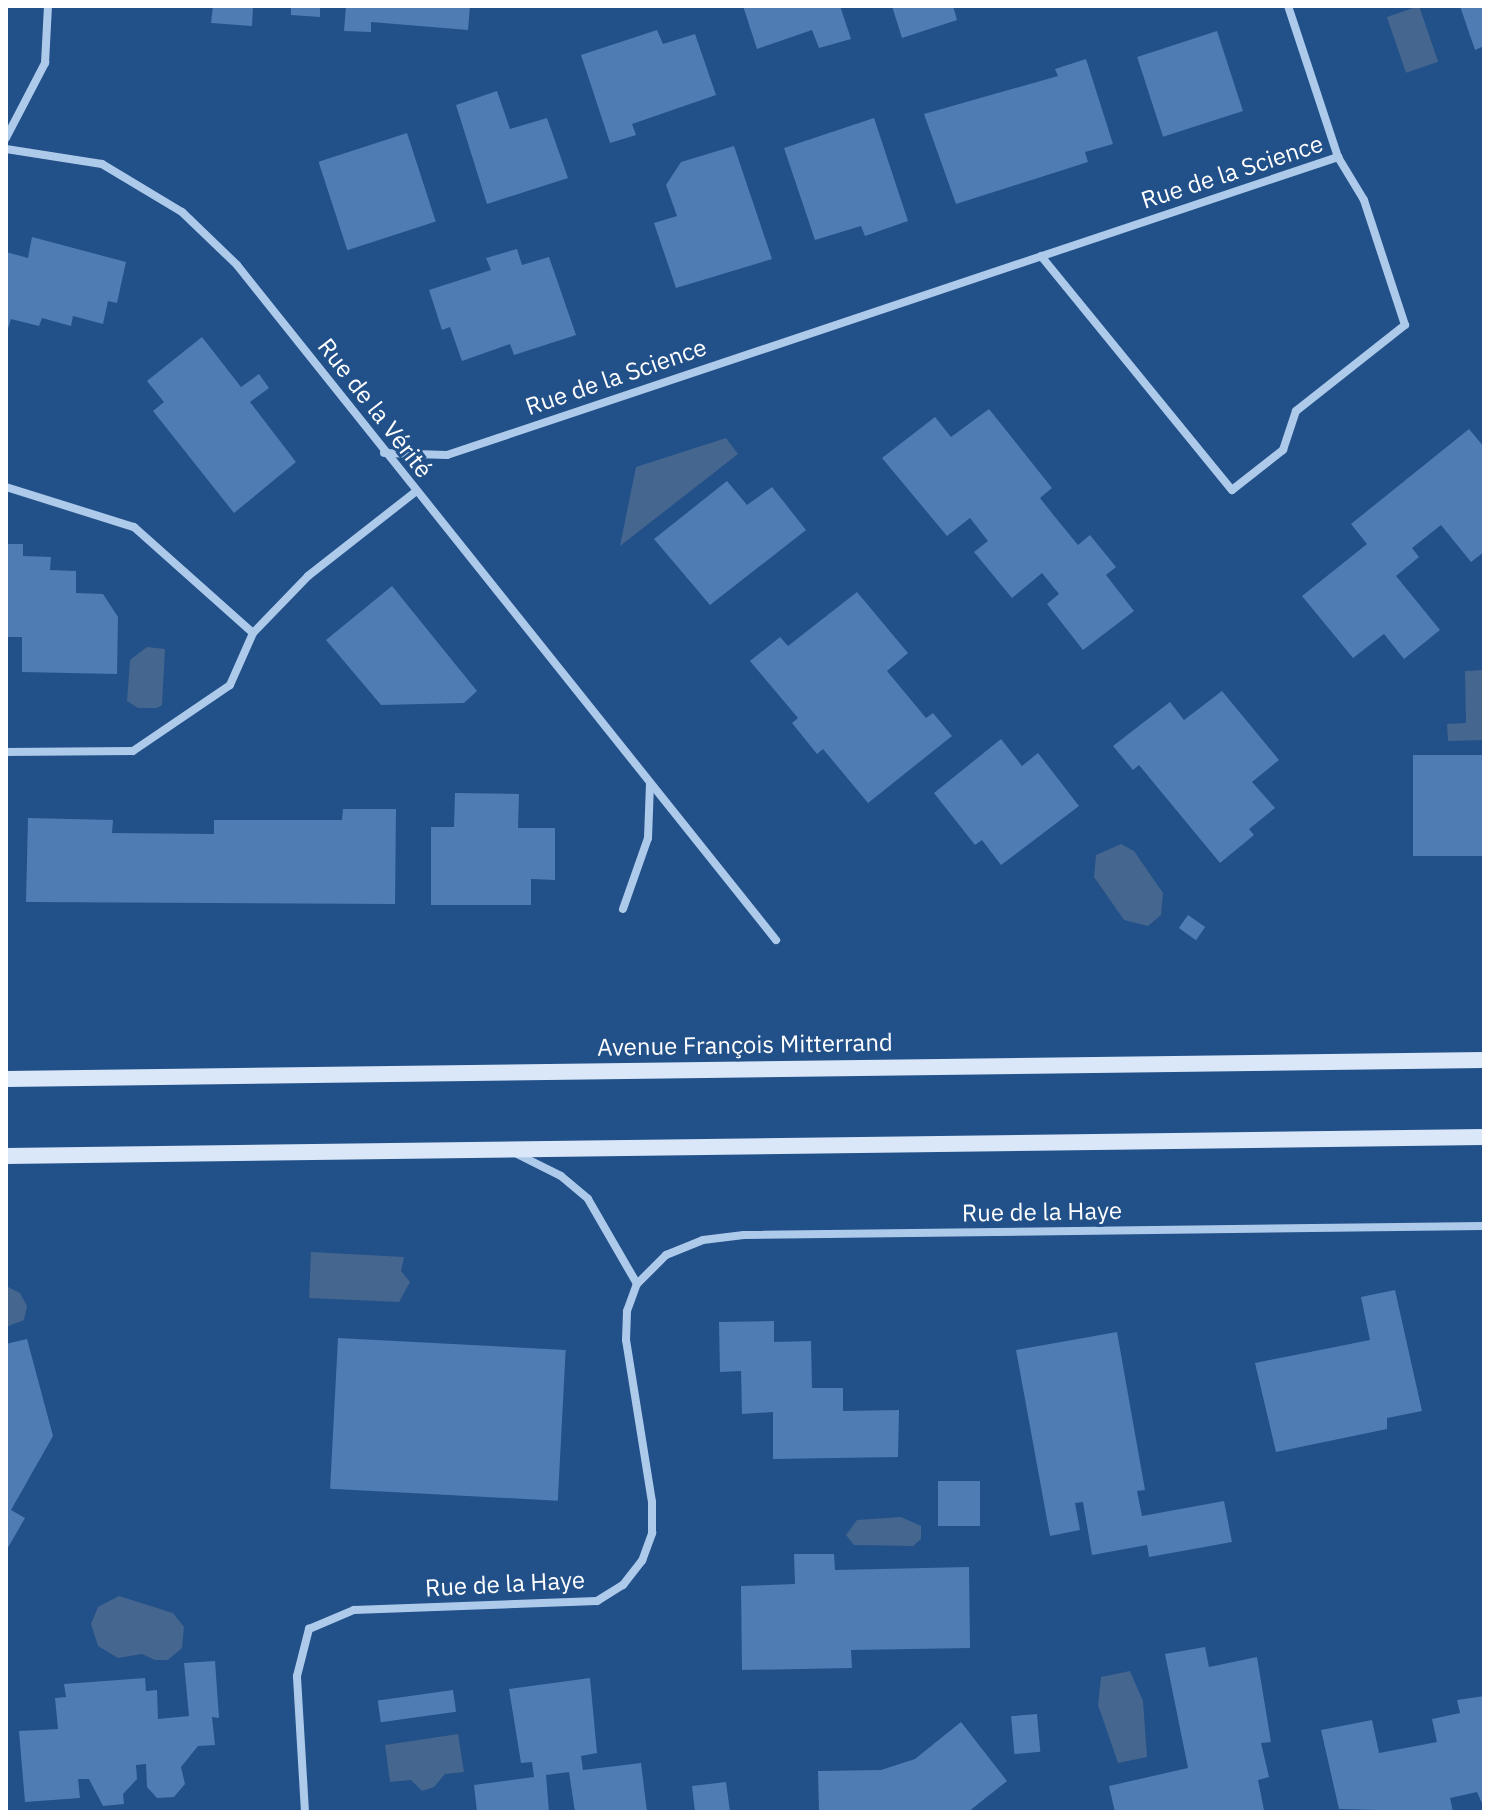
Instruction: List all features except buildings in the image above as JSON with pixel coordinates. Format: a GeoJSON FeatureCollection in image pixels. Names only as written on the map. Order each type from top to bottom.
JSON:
{"type":"FeatureCollection","features":[{"type":"Feature","properties":{"kind":"main road","name":"Avenue François Mitterrand"},"geometry":{"type":"LineString","coordinates":[[6,1079],[1484,1060]]}},
{"type":"Feature","properties":{"kind":"main road"},"geometry":{"type":"LineString","coordinates":[[6,1156],[1484,1137]]}},
{"type":"Feature","properties":{"kind":"street"},"geometry":{"type":"LineString","coordinates":[[6,138],[45,63],[48,6]]}},
{"type":"Feature","properties":{"kind":"street"},"geometry":{"type":"LineString","coordinates":[[1288,6],[1338,157]]}},
{"type":"Feature","properties":{"kind":"street","name":"Rue de la Vérité"},"geometry":{"type":"LineString","coordinates":[[6,149],[102,164],[182,212],[237,265],[383,453],[776,940]]}},
{"type":"Feature","properties":{"kind":"street","name":"Rue de la Science"},"geometry":{"type":"LineString","coordinates":[[383,453],[447,455],[1041,256],[1338,157],[1364,200],[1405,325],[1296,411],[1283,450],[1232,490],[1041,256]]}},
{"type":"Feature","properties":{"kind":"street"},"geometry":{"type":"LineString","coordinates":[[6,487],[134,527],[253,633]]}},
{"type":"Feature","properties":{"kind":"street"},"geometry":{"type":"LineString","coordinates":[[6,752],[133,751],[230,685],[253,633],[308,576],[415,492]]}},
{"type":"Feature","properties":{"kind":"street"},"geometry":{"type":"LineString","coordinates":[[623,909],[648,838],[650,783]]}},
{"type":"Feature","properties":{"kind":"street"},"geometry":{"type":"LineString","coordinates":[[509,1150],[561,1176],[588,1199],[637,1284]]}},
{"type":"Feature","properties":{"kind":"street","name":"Rue de la Haye"},"geometry":{"type":"LineString","coordinates":[[305,1812],[297,1676],[309,1629],[354,1610],[597,1601],[623,1585],[642,1561],[652,1533],[652,1502],[626,1340],[627,1311],[637,1284],[666,1255],[703,1240],[744,1235],[1484,1226]]}},
{"type":"Feature","properties":{"kind":"water"},"geometry":{"type":"Polygon","coordinates":[[[1419,6],[1438,62],[1406,73],[1387,17],[1419,6]]]}},
{"type":"Feature","properties":{"kind":"water"},"geometry":{"type":"Polygon","coordinates":[[[726,438],[738,454],[620,546],[636,467],[726,438]]]}},
{"type":"Feature","properties":{"kind":"water"},"geometry":{"type":"Polygon","coordinates":[[[147,647],[165,649],[162,705],[157,708],[138,708],[127,701],[130,660],[147,647]]]}},
{"type":"Feature","properties":{"kind":"water"},"geometry":{"type":"Polygon","coordinates":[[[1484,670],[1484,740],[1448,741],[1447,724],[1466,723],[1465,671],[1484,670]]]}},
{"type":"Feature","properties":{"kind":"water"},"geometry":{"type":"Polygon","coordinates":[[[1121,844],[1134,851],[1163,893],[1161,915],[1148,926],[1124,920],[1094,877],[1096,855],[1121,844]]]}},
{"type":"Feature","properties":{"kind":"water"},"geometry":{"type":"Polygon","coordinates":[[[311,1252],[404,1257],[401,1271],[410,1282],[399,1302],[309,1298],[311,1252]]]}},
{"type":"Feature","properties":{"kind":"water"},"geometry":{"type":"Polygon","coordinates":[[[6,1286],[20,1293],[27,1306],[24,1320],[6,1327],[6,1286]]]}},
{"type":"Feature","properties":{"kind":"water"},"geometry":{"type":"Polygon","coordinates":[[[901,1517],[921,1526],[921,1539],[913,1546],[854,1545],[846,1535],[857,1520],[901,1517]]]}},
{"type":"Feature","properties":{"kind":"water"},"geometry":{"type":"Polygon","coordinates":[[[119,1596],[173,1613],[184,1627],[182,1648],[168,1660],[155,1660],[142,1654],[118,1658],[98,1646],[91,1624],[98,1607],[119,1596]]]}},
{"type":"Feature","properties":{"kind":"water"},"geometry":{"type":"Polygon","coordinates":[[[1130,1671],[1143,1701],[1147,1757],[1118,1763],[1098,1705],[1101,1677],[1130,1671]]]}},
{"type":"Feature","properties":{"kind":"water"},"geometry":{"type":"Polygon","coordinates":[[[458,1734],[464,1772],[445,1774],[434,1787],[422,1791],[411,1780],[390,1782],[385,1745],[458,1734]]]}}]}
